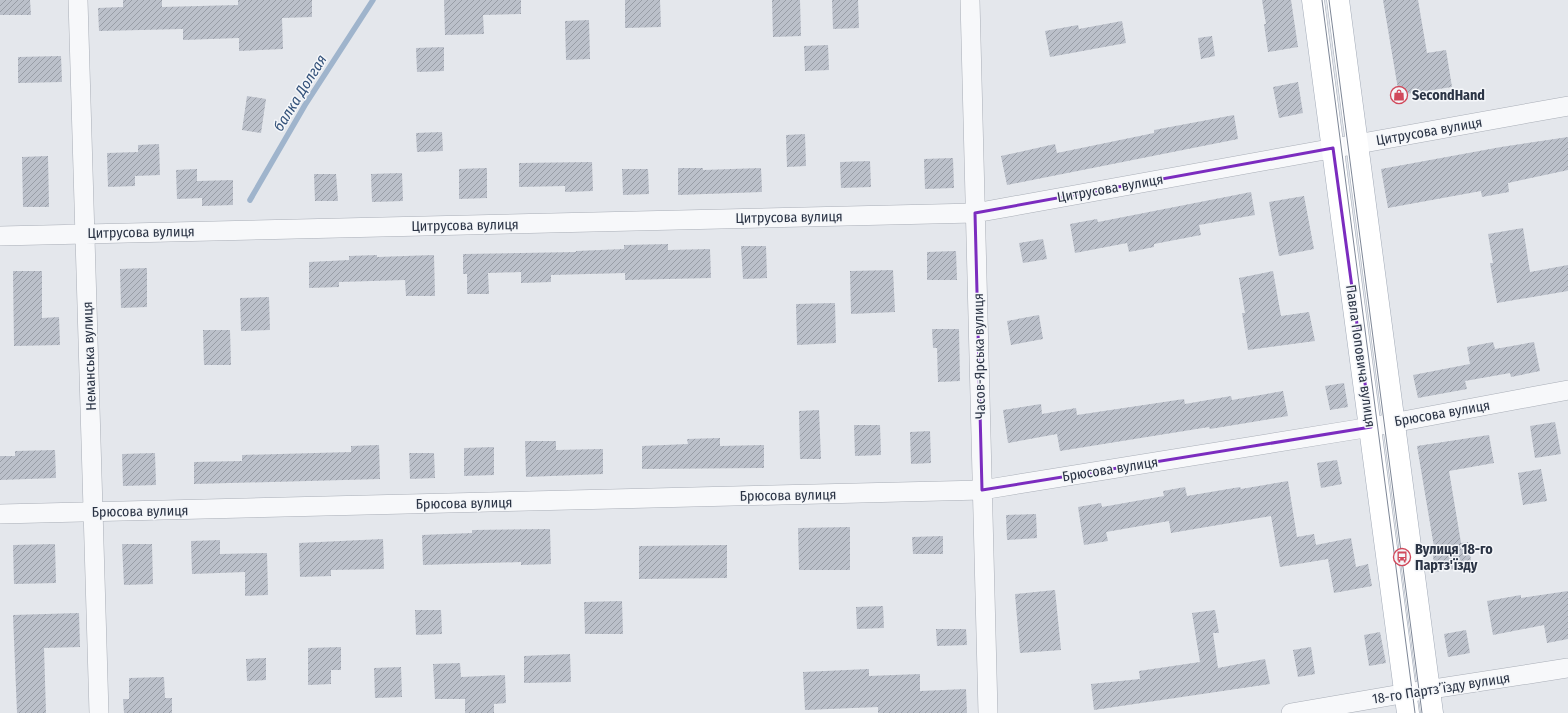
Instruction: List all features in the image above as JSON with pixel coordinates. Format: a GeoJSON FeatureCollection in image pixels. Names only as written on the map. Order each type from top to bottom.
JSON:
{"type":"FeatureCollection","features":[{"type":"Feature","properties":{"kind":"main road","name":"Павла Поповича вулиця"},"geometry":{"type":"LineString","coordinates":[[1313,0],[1371,427],[1406,703]]}},
{"type":"Feature","properties":{"kind":"main road","name":"Павла Поповича вулиця"},"geometry":{"type":"LineString","coordinates":[[1338,0],[1432,713]]}},
{"type":"Feature","properties":{"kind":"street","name":"Неманська вулиця"},"geometry":{"type":"LineString","coordinates":[[78,0],[99,713]]}},
{"type":"Feature","properties":{"kind":"street","name":"Часов-Ярська вулиця"},"geometry":{"type":"LineString","coordinates":[[970,0],[988,713]]}},
{"type":"Feature","properties":{"kind":"street","name":"Цитрусова вулиця"},"geometry":{"type":"LineString","coordinates":[[0,236],[975,213],[1568,106]]}},
{"type":"Feature","properties":{"kind":"street","name":"Брюсова вулиця"},"geometry":{"type":"LineString","coordinates":[[0,514],[93,513],[982,490],[1371,427],[1568,390]]}},
{"type":"Feature","properties":{"kind":"street","name":"18-го Партз’їзду вулиця"},"geometry":{"type":"LineString","coordinates":[[1291,713],[1406,703],[1429,689],[1568,668]]}},
{"type":"Feature","properties":{"kind":"highlighted area"},"geometry":{"type":"Polygon","coordinates":[[[1333,148],[1371,427],[982,490],[975,213],[1333,148]]]}},
{"type":"Feature","properties":{"kind":"building"},"geometry":{"type":"Polygon","coordinates":[[[0,0],[30,0],[31,15],[0,15],[0,0]]]}},
{"type":"Feature","properties":{"kind":"building"},"geometry":{"type":"Polygon","coordinates":[[[123,0],[162,0],[162,7],[238,5],[238,0],[312,0],[312,17],[282,18],[283,49],[239,51],[239,38],[183,40],[183,29],[99,31],[98,8],[123,7],[123,0]]]}},
{"type":"Feature","properties":{"kind":"building"},"geometry":{"type":"Polygon","coordinates":[[[444,0],[521,0],[521,14],[483,15],[484,34],[445,35],[444,0]]]}},
{"type":"Feature","properties":{"kind":"building"},"geometry":{"type":"Polygon","coordinates":[[[625,0],[660,0],[661,27],[625,28],[625,0]]]}},
{"type":"Feature","properties":{"kind":"building"},"geometry":{"type":"Polygon","coordinates":[[[772,0],[800,0],[801,36],[773,37],[772,0]]]}},
{"type":"Feature","properties":{"kind":"building"},"geometry":{"type":"Polygon","coordinates":[[[832,0],[858,0],[859,28],[833,29],[832,0]]]}},
{"type":"Feature","properties":{"kind":"building"},"geometry":{"type":"Polygon","coordinates":[[[1262,0],[1291,0],[1298,47],[1268,52],[1264,24],[1266,24],[1262,0]]]}},
{"type":"Feature","properties":{"kind":"building"},"geometry":{"type":"Polygon","coordinates":[[[1383,0],[1418,0],[1427,53],[1446,50],[1452,87],[1399,95],[1383,0]]]}},
{"type":"Feature","properties":{"kind":"building"},"geometry":{"type":"Polygon","coordinates":[[[589,20],[590,59],[566,60],[565,21],[589,20]]]}},
{"type":"Feature","properties":{"kind":"building"},"geometry":{"type":"Polygon","coordinates":[[[1122,21],[1126,43],[1050,57],[1045,31],[1078,25],[1079,29],[1122,21]]]}},
{"type":"Feature","properties":{"kind":"building"},"geometry":{"type":"Polygon","coordinates":[[[1212,36],[1215,56],[1201,59],[1198,38],[1212,36]]]}},
{"type":"Feature","properties":{"kind":"building"},"geometry":{"type":"Polygon","coordinates":[[[828,45],[829,70],[805,71],[804,46],[828,45]]]}},
{"type":"Feature","properties":{"kind":"building"},"geometry":{"type":"Polygon","coordinates":[[[444,47],[444,71],[417,72],[416,48],[444,47]]]}},
{"type":"Feature","properties":{"kind":"building"},"geometry":{"type":"Polygon","coordinates":[[[61,56],[62,82],[18,83],[18,57],[61,56]]]}},
{"type":"Feature","properties":{"kind":"building"},"geometry":{"type":"Polygon","coordinates":[[[1298,82],[1303,113],[1279,118],[1273,87],[1298,82]]]}},
{"type":"Feature","properties":{"kind":"building"},"geometry":{"type":"Polygon","coordinates":[[[247,96],[266,99],[261,133],[242,130],[247,96]]]}},
{"type":"Feature","properties":{"kind":"building"},"geometry":{"type":"Polygon","coordinates":[[[1234,115],[1238,139],[1007,185],[1001,156],[1055,144],[1057,153],[1154,133],[1154,130],[1234,115]]]}},
{"type":"Feature","properties":{"kind":"building"},"geometry":{"type":"Polygon","coordinates":[[[442,132],[443,151],[417,152],[416,133],[442,132]]]}},
{"type":"Feature","properties":{"kind":"building"},"geometry":{"type":"Polygon","coordinates":[[[805,134],[806,166],[787,167],[786,135],[805,134]]]}},
{"type":"Feature","properties":{"kind":"building"},"geometry":{"type":"Polygon","coordinates":[[[1568,137],[1568,170],[1508,183],[1509,192],[1482,197],[1481,191],[1388,208],[1381,169],[1501,147],[1568,137]]]}},
{"type":"Feature","properties":{"kind":"building"},"geometry":{"type":"Polygon","coordinates":[[[159,144],[160,175],[135,176],[135,186],[108,187],[107,153],[138,152],[138,145],[159,144]]]}},
{"type":"Feature","properties":{"kind":"building"},"geometry":{"type":"Polygon","coordinates":[[[48,156],[49,207],[23,207],[22,157],[48,156]]]}},
{"type":"Feature","properties":{"kind":"building"},"geometry":{"type":"Polygon","coordinates":[[[953,158],[954,188],[925,189],[924,159],[953,158]]]}},
{"type":"Feature","properties":{"kind":"building"},"geometry":{"type":"Polygon","coordinates":[[[870,161],[871,187],[841,188],[840,162],[870,161]]]}},
{"type":"Feature","properties":{"kind":"building"},"geometry":{"type":"Polygon","coordinates":[[[592,162],[593,191],[565,192],[565,186],[519,187],[519,163],[592,162]]]}},
{"type":"Feature","properties":{"kind":"building"},"geometry":{"type":"Polygon","coordinates":[[[487,168],[487,198],[459,199],[459,169],[487,168]]]}},
{"type":"Feature","properties":{"kind":"building"},"geometry":{"type":"Polygon","coordinates":[[[678,168],[703,168],[703,170],[761,168],[762,192],[678,195],[678,168]]]}},
{"type":"Feature","properties":{"kind":"building"},"geometry":{"type":"Polygon","coordinates":[[[197,169],[197,181],[233,180],[233,205],[202,206],[202,198],[177,199],[176,170],[197,169]]]}},
{"type":"Feature","properties":{"kind":"building"},"geometry":{"type":"Polygon","coordinates":[[[622,169],[648,169],[649,194],[623,195],[622,169]]]}},
{"type":"Feature","properties":{"kind":"building"},"geometry":{"type":"Polygon","coordinates":[[[402,173],[403,201],[372,202],[371,174],[402,173]]]}},
{"type":"Feature","properties":{"kind":"building"},"geometry":{"type":"Polygon","coordinates":[[[314,174],[336,174],[338,201],[315,201],[314,174]]]}},
{"type":"Feature","properties":{"kind":"building"},"geometry":{"type":"Polygon","coordinates":[[[1251,192],[1255,215],[1199,225],[1201,235],[1154,244],[1154,247],[1129,252],[1127,243],[1075,253],[1070,224],[1097,219],[1098,222],[1251,192]]]}},
{"type":"Feature","properties":{"kind":"building"},"geometry":{"type":"Polygon","coordinates":[[[1304,196],[1314,249],[1279,256],[1269,202],[1304,196]]]}},
{"type":"Feature","properties":{"kind":"building"},"geometry":{"type":"Polygon","coordinates":[[[1523,228],[1530,272],[1568,265],[1568,291],[1497,303],[1490,263],[1493,263],[1488,234],[1523,228]]]}},
{"type":"Feature","properties":{"kind":"building"},"geometry":{"type":"Polygon","coordinates":[[[1043,239],[1047,259],[1023,263],[1019,243],[1043,239]]]}},
{"type":"Feature","properties":{"kind":"building"},"geometry":{"type":"Polygon","coordinates":[[[668,244],[668,250],[710,249],[711,278],[625,280],[625,273],[551,275],[551,282],[521,283],[521,272],[488,273],[489,294],[467,294],[467,274],[463,274],[463,254],[576,252],[624,249],[624,245],[668,244]]]}},
{"type":"Feature","properties":{"kind":"building"},"geometry":{"type":"Polygon","coordinates":[[[741,246],[766,246],[767,278],[743,279],[741,246]]]}},
{"type":"Feature","properties":{"kind":"building"},"geometry":{"type":"Polygon","coordinates":[[[956,251],[957,280],[927,280],[927,252],[956,251]]]}},
{"type":"Feature","properties":{"kind":"building"},"geometry":{"type":"Polygon","coordinates":[[[377,255],[377,257],[434,255],[435,296],[406,296],[405,280],[339,282],[339,287],[309,288],[309,262],[349,260],[349,256],[377,255]]]}},
{"type":"Feature","properties":{"kind":"building"},"geometry":{"type":"Polygon","coordinates":[[[147,268],[147,307],[121,308],[120,269],[147,268]]]}},
{"type":"Feature","properties":{"kind":"building"},"geometry":{"type":"Polygon","coordinates":[[[893,270],[895,312],[851,314],[850,271],[893,270]]]}},
{"type":"Feature","properties":{"kind":"building"},"geometry":{"type":"Polygon","coordinates":[[[13,271],[42,271],[42,318],[59,317],[60,345],[14,346],[13,271]]]}},
{"type":"Feature","properties":{"kind":"building"},"geometry":{"type":"Polygon","coordinates":[[[1273,271],[1281,316],[1309,312],[1315,341],[1248,350],[1242,313],[1245,313],[1239,278],[1273,271]]]}},
{"type":"Feature","properties":{"kind":"building"},"geometry":{"type":"Polygon","coordinates":[[[269,297],[270,330],[241,331],[240,298],[269,297]]]}},
{"type":"Feature","properties":{"kind":"building"},"geometry":{"type":"Polygon","coordinates":[[[835,303],[836,343],[797,345],[796,304],[835,303]]]}},
{"type":"Feature","properties":{"kind":"building"},"geometry":{"type":"Polygon","coordinates":[[[1039,315],[1043,339],[1011,345],[1007,321],[1039,315]]]}},
{"type":"Feature","properties":{"kind":"building"},"geometry":{"type":"Polygon","coordinates":[[[932,329],[959,329],[960,381],[938,382],[937,348],[933,348],[932,329]]]}},
{"type":"Feature","properties":{"kind":"building"},"geometry":{"type":"Polygon","coordinates":[[[203,330],[230,330],[231,365],[204,365],[203,330]]]}},
{"type":"Feature","properties":{"kind":"building"},"geometry":{"type":"Polygon","coordinates":[[[1493,342],[1495,349],[1534,342],[1540,371],[1511,377],[1510,373],[1465,381],[1467,389],[1418,398],[1413,375],[1470,364],[1467,347],[1493,342]]]}},
{"type":"Feature","properties":{"kind":"building"},"geometry":{"type":"Polygon","coordinates":[[[1344,383],[1348,407],[1330,410],[1325,386],[1344,383]]]}},
{"type":"Feature","properties":{"kind":"building"},"geometry":{"type":"Polygon","coordinates":[[[1283,391],[1288,416],[1060,451],[1057,434],[1008,443],[1003,410],[1041,404],[1042,414],[1076,408],[1077,415],[1184,399],[1185,404],[1231,396],[1232,400],[1283,391]]]}},
{"type":"Feature","properties":{"kind":"building"},"geometry":{"type":"Polygon","coordinates":[[[819,410],[821,459],[800,459],[799,411],[819,410]]]}},
{"type":"Feature","properties":{"kind":"building"},"geometry":{"type":"Polygon","coordinates":[[[1555,422],[1561,454],[1535,458],[1530,426],[1555,422]]]}},
{"type":"Feature","properties":{"kind":"building"},"geometry":{"type":"Polygon","coordinates":[[[854,425],[880,425],[881,455],[855,456],[854,425]]]}},
{"type":"Feature","properties":{"kind":"building"},"geometry":{"type":"Polygon","coordinates":[[[930,431],[931,463],[911,464],[910,432],[930,431]]]}},
{"type":"Feature","properties":{"kind":"building"},"geometry":{"type":"Polygon","coordinates":[[[1489,435],[1494,463],[1449,471],[1461,543],[1468,542],[1472,566],[1435,572],[1432,548],[1434,547],[1417,446],[1489,435]]]}},
{"type":"Feature","properties":{"kind":"building"},"geometry":{"type":"Polygon","coordinates":[[[720,438],[720,446],[764,445],[764,468],[642,469],[642,446],[688,444],[687,439],[720,438]]]}},
{"type":"Feature","properties":{"kind":"building"},"geometry":{"type":"Polygon","coordinates":[[[525,441],[556,441],[556,450],[603,449],[603,474],[526,477],[525,441]]]}},
{"type":"Feature","properties":{"kind":"building"},"geometry":{"type":"Polygon","coordinates":[[[379,445],[380,479],[194,484],[194,462],[242,461],[242,455],[351,452],[351,446],[379,445]]]}},
{"type":"Feature","properties":{"kind":"building"},"geometry":{"type":"Polygon","coordinates":[[[494,447],[494,475],[464,476],[464,448],[494,447]]]}},
{"type":"Feature","properties":{"kind":"building"},"geometry":{"type":"Polygon","coordinates":[[[55,450],[56,478],[0,480],[0,456],[15,456],[15,451],[55,450]]]}},
{"type":"Feature","properties":{"kind":"building"},"geometry":{"type":"Polygon","coordinates":[[[155,453],[156,485],[123,486],[122,454],[155,453]]]}},
{"type":"Feature","properties":{"kind":"building"},"geometry":{"type":"Polygon","coordinates":[[[409,453],[434,453],[435,478],[410,479],[409,453]]]}},
{"type":"Feature","properties":{"kind":"building"},"geometry":{"type":"Polygon","coordinates":[[[1337,460],[1342,484],[1321,488],[1317,463],[1337,460]]]}},
{"type":"Feature","properties":{"kind":"building"},"geometry":{"type":"Polygon","coordinates":[[[1541,469],[1547,501],[1523,505],[1518,473],[1541,469]]]}},
{"type":"Feature","properties":{"kind":"building"},"geometry":{"type":"Polygon","coordinates":[[[1288,481],[1297,537],[1314,534],[1316,545],[1351,538],[1356,567],[1368,564],[1372,586],[1334,593],[1328,559],[1280,567],[1271,516],[1171,533],[1169,521],[1106,532],[1108,541],[1084,545],[1078,507],[1101,503],[1102,507],[1164,496],[1163,491],[1185,487],[1187,496],[1288,481]]]}},
{"type":"Feature","properties":{"kind":"building"},"geometry":{"type":"Polygon","coordinates":[[[1036,514],[1037,538],[1007,540],[1006,515],[1036,514]]]}},
{"type":"Feature","properties":{"kind":"building"},"geometry":{"type":"Polygon","coordinates":[[[850,527],[850,570],[799,570],[798,528],[850,527]]]}},
{"type":"Feature","properties":{"kind":"building"},"geometry":{"type":"Polygon","coordinates":[[[550,529],[551,564],[521,565],[521,562],[423,565],[422,535],[472,533],[472,530],[550,529]]]}},
{"type":"Feature","properties":{"kind":"building"},"geometry":{"type":"Polygon","coordinates":[[[943,536],[943,554],[913,554],[912,537],[943,536]]]}},
{"type":"Feature","properties":{"kind":"building"},"geometry":{"type":"Polygon","coordinates":[[[383,539],[384,569],[331,570],[331,576],[300,577],[299,543],[383,539]]]}},
{"type":"Feature","properties":{"kind":"building"},"geometry":{"type":"Polygon","coordinates":[[[220,540],[220,554],[267,553],[268,595],[245,596],[245,572],[192,574],[191,541],[220,540]]]}},
{"type":"Feature","properties":{"kind":"building"},"geometry":{"type":"Polygon","coordinates":[[[55,544],[56,583],[14,584],[13,545],[55,544]]]}},
{"type":"Feature","properties":{"kind":"building"},"geometry":{"type":"Polygon","coordinates":[[[122,544],[152,544],[153,584],[124,585],[122,544]]]}},
{"type":"Feature","properties":{"kind":"building"},"geometry":{"type":"Polygon","coordinates":[[[727,545],[727,578],[639,579],[639,546],[727,545]]]}},
{"type":"Feature","properties":{"kind":"building"},"geometry":{"type":"Polygon","coordinates":[[[1055,590],[1061,650],[1020,653],[1015,594],[1055,590]]]}},
{"type":"Feature","properties":{"kind":"building"},"geometry":{"type":"Polygon","coordinates":[[[1568,591],[1568,639],[1547,643],[1544,625],[1493,635],[1487,601],[1521,595],[1521,598],[1568,591]]]}},
{"type":"Feature","properties":{"kind":"building"},"geometry":{"type":"Polygon","coordinates":[[[622,601],[623,634],[585,634],[584,602],[622,601]]]}},
{"type":"Feature","properties":{"kind":"building"},"geometry":{"type":"Polygon","coordinates":[[[883,606],[884,628],[857,629],[856,607],[883,606]]]}},
{"type":"Feature","properties":{"kind":"building"},"geometry":{"type":"Polygon","coordinates":[[[415,610],[441,610],[442,634],[416,635],[415,610]]]}},
{"type":"Feature","properties":{"kind":"building"},"geometry":{"type":"Polygon","coordinates":[[[1215,610],[1219,633],[1213,633],[1218,668],[1265,659],[1270,684],[1094,710],[1091,684],[1140,679],[1139,671],[1200,662],[1192,613],[1215,610]]]}},
{"type":"Feature","properties":{"kind":"building"},"geometry":{"type":"Polygon","coordinates":[[[79,613],[80,647],[44,648],[46,713],[17,713],[13,615],[79,613]]]}},
{"type":"Feature","properties":{"kind":"building"},"geometry":{"type":"Polygon","coordinates":[[[936,629],[966,629],[967,645],[937,646],[936,629]]]}},
{"type":"Feature","properties":{"kind":"building"},"geometry":{"type":"Polygon","coordinates":[[[1466,630],[1470,653],[1448,657],[1444,634],[1466,630]]]}},
{"type":"Feature","properties":{"kind":"building"},"geometry":{"type":"Polygon","coordinates":[[[1380,632],[1386,663],[1369,666],[1364,635],[1380,632]]]}},
{"type":"Feature","properties":{"kind":"building"},"geometry":{"type":"Polygon","coordinates":[[[341,647],[341,670],[331,670],[331,684],[308,685],[308,648],[341,647]]]}},
{"type":"Feature","properties":{"kind":"building"},"geometry":{"type":"Polygon","coordinates":[[[1311,647],[1315,674],[1298,677],[1293,650],[1311,647]]]}},
{"type":"Feature","properties":{"kind":"building"},"geometry":{"type":"Polygon","coordinates":[[[570,654],[571,682],[524,683],[524,656],[570,654]]]}},
{"type":"Feature","properties":{"kind":"building"},"geometry":{"type":"Polygon","coordinates":[[[266,658],[266,680],[247,681],[246,659],[266,658]]]}},
{"type":"Feature","properties":{"kind":"building"},"geometry":{"type":"Polygon","coordinates":[[[460,663],[461,677],[505,675],[506,703],[494,704],[494,713],[465,713],[465,699],[435,699],[433,664],[460,663]]]}},
{"type":"Feature","properties":{"kind":"building"},"geometry":{"type":"Polygon","coordinates":[[[401,667],[402,697],[375,698],[374,668],[401,667]]]}},
{"type":"Feature","properties":{"kind":"building"},"geometry":{"type":"Polygon","coordinates":[[[869,669],[869,676],[920,674],[920,691],[966,689],[967,713],[878,713],[878,707],[805,710],[803,672],[869,669]]]}},
{"type":"Feature","properties":{"kind":"building"},"geometry":{"type":"Polygon","coordinates":[[[164,677],[165,698],[172,698],[172,713],[124,713],[123,699],[129,699],[129,678],[164,677]]]}},
{"type":"Feature","properties":{"kind":"waterway","name":"балка Долгая"},"geometry":{"type":"LineString","coordinates":[[250,200],[305,105],[373,0]]}},
{"type":"Feature","properties":{"kind":"tram line"},"geometry":{"type":"LineString","coordinates":[[1322,0],[1415,713]]}},
{"type":"Feature","properties":{"kind":"tram line"},"geometry":{"type":"LineString","coordinates":[[1329,0],[1422,713]]}},
{"type":"Feature","properties":{"kind":"place","name":"SecondHand"},"geometry":{"type":"Point","coordinates":[1399,95]}},
{"type":"Feature","properties":{"kind":"place","name":"Вулиця 18-го Партз'їзду"},"geometry":{"type":"Point","coordinates":[1402,557]}}]}
